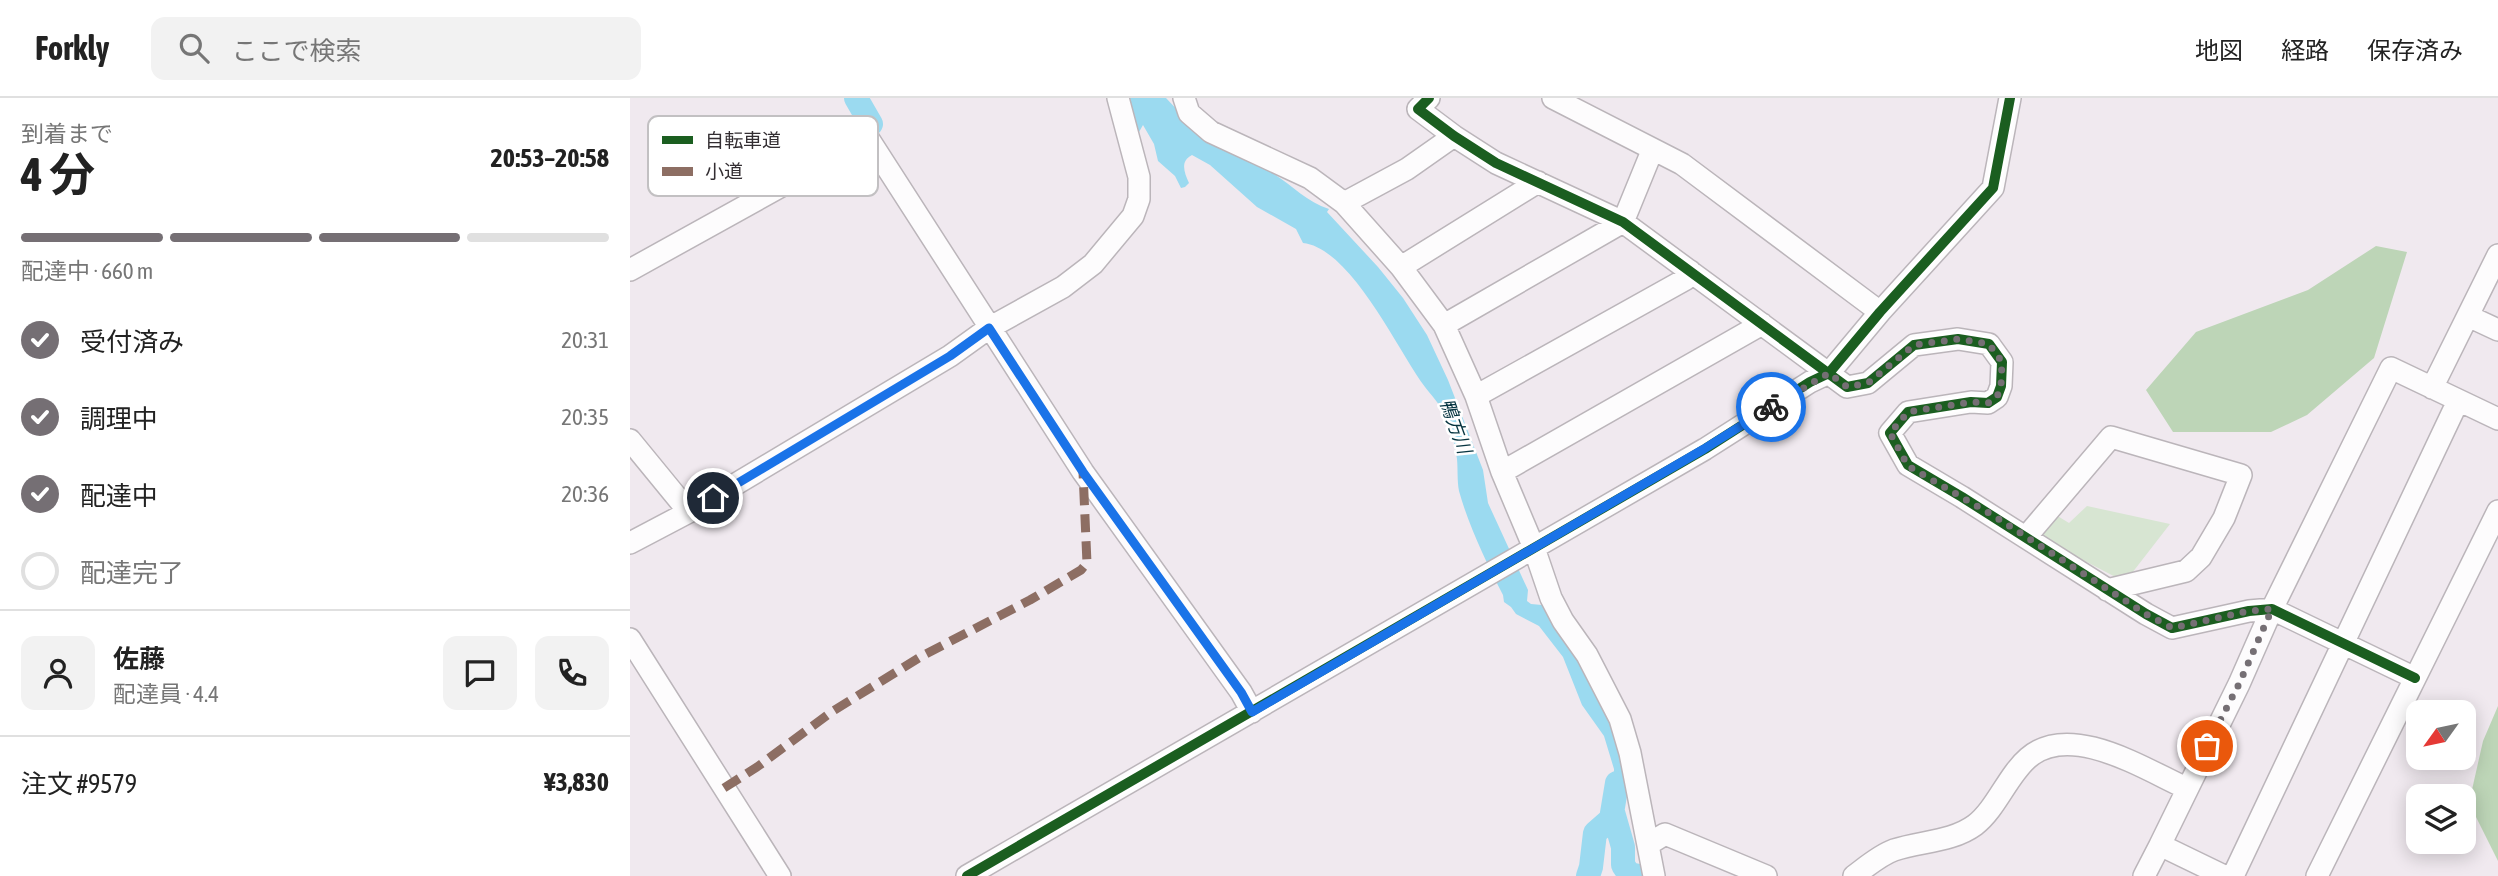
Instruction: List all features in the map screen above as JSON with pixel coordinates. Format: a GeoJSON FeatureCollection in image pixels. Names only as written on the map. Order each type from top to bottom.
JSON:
{"type":"FeatureCollection","features":[{"type":"Feature","properties":{"kind":"street"},"geometry":{"type":"LineString","coordinates":[[630,543],[689,512],[950,356],[989,328],[1063,287],[1093,264],[1133,216],[1139,199],[1139,177],[1118,98]]}},
{"type":"Feature","properties":{"kind":"street"},"geometry":{"type":"LineString","coordinates":[[1184,98],[1189,113],[1211,132],[1310,178],[1344,203],[1401,267],[1444,325],[1476,396],[1527,552],[1563,621],[1593,667],[1620,719],[1630,753],[1655,875]]}},
{"type":"Feature","properties":{"kind":"street"},"geometry":{"type":"LineString","coordinates":[[1429,98],[1418,109],[1454,136],[1496,163],[1623,222],[1847,387],[1868,383],[1914,345],[1958,339],[1989,344],[2002,362],[2001,386],[1997,397],[1988,403],[1971,402],[1908,412],[1890,433],[1908,466],[2026,537],[2107,590],[2172,628],[2249,611],[2272,609],[2415,678]]}},
{"type":"Feature","properties":{"kind":"street"},"geometry":{"type":"LineString","coordinates":[[1553,98],[1682,164],[1880,312]]}},
{"type":"Feature","properties":{"kind":"street"},"geometry":{"type":"LineString","coordinates":[[967,876],[1436,606],[1829,373],[1880,312],[1993,188],[2010,98]]}},
{"type":"Feature","properties":{"kind":"street"},"geometry":{"type":"LineString","coordinates":[[1344,203],[1408,169],[1454,136]]}},
{"type":"Feature","properties":{"kind":"street"},"geometry":{"type":"LineString","coordinates":[[1444,325],[1623,222],[1652,150]]}},
{"type":"Feature","properties":{"kind":"street"},"geometry":{"type":"LineString","coordinates":[[878,154],[1083,472],[1241,692],[1252,712]]}},
{"type":"Feature","properties":{"kind":"street"},"geometry":{"type":"LineString","coordinates":[[1401,267],[1538,182]]}},
{"type":"Feature","properties":{"kind":"street"},"geometry":{"type":"LineString","coordinates":[[630,270],[763,196]]}},
{"type":"Feature","properties":{"kind":"street"},"geometry":{"type":"LineString","coordinates":[[2432,388],[2498,255]]}},
{"type":"Feature","properties":{"kind":"street"},"geometry":{"type":"LineString","coordinates":[[1476,396],[1686,279],[1690,271]]}},
{"type":"Feature","properties":{"kind":"street"},"geometry":{"type":"LineString","coordinates":[[2468,316],[2498,330]]}},
{"type":"Feature","properties":{"kind":"street"},"geometry":{"type":"LineString","coordinates":[[1502,472],[1762,324]]}},
{"type":"Feature","properties":{"kind":"street"},"geometry":{"type":"LineString","coordinates":[[2144,876],[2390,368],[2498,419]]}},
{"type":"Feature","properties":{"kind":"street"},"geometry":{"type":"LineString","coordinates":[[2233,876],[2458,401]]}},
{"type":"Feature","properties":{"kind":"street"},"geometry":{"type":"LineString","coordinates":[[2026,537],[2111,437],[2241,475],[2224,517],[2201,557],[2186,571],[2107,590]]}},
{"type":"Feature","properties":{"kind":"street"},"geometry":{"type":"LineString","coordinates":[[630,440],[689,512]]}},
{"type":"Feature","properties":{"kind":"street"},"geometry":{"type":"LineString","coordinates":[[2317,876],[2498,511]]}},
{"type":"Feature","properties":{"kind":"street"},"geometry":{"type":"LineString","coordinates":[[630,639],[780,876]]}},
{"type":"Feature","properties":{"kind":"street"},"geometry":{"type":"LineString","coordinates":[[1854,876],[1891,851],[1955,836],[1977,824],[2027,758],[2046,746],[2073,743],[2110,753],[2186,788]]}},
{"type":"Feature","properties":{"kind":"street"},"geometry":{"type":"LineString","coordinates":[[1649,844],[1665,834],[1766,876]]}},
{"type":"Feature","properties":{"kind":"street"},"geometry":{"type":"LineString","coordinates":[[2160,845],[2224,876]]}},
{"type":"Feature","properties":{"kind":"green space"},"geometry":{"type":"Polygon","coordinates":[[[2376,246],[2407,252],[2374,358],[2307,415],[2271,432],[2173,432],[2146,390],[2196,332],[2308,290],[2376,246]]]}},
{"type":"Feature","properties":{"kind":"green space"},"geometry":{"type":"Polygon","coordinates":[[[2087,506],[2170,524],[2125,582],[2037,536],[2051,512],[2069,523],[2087,506]]]}},
{"type":"Feature","properties":{"kind":"green space"},"geometry":{"type":"Polygon","coordinates":[[[2498,706],[2498,861],[2476,817],[2476,784],[2473,784],[2483,741],[2498,706]]]}},
{"type":"Feature","properties":{"kind":"water"},"geometry":{"type":"Polygon","coordinates":[[[1130,98],[1166,98],[1191,122],[1217,140],[1329,209],[1327,212],[1403,298],[1427,335],[1448,380],[1483,470],[1488,503],[1528,590],[1527,601],[1542,605],[1590,679],[1612,722],[1624,774],[1618,817],[1606,817],[1611,803],[1610,788],[1614,769],[1604,736],[1582,705],[1563,657],[1539,626],[1516,614],[1504,602],[1463,504],[1458,487],[1456,453],[1446,418],[1372,303],[1339,263],[1321,249],[1303,243],[1296,229],[1257,207],[1210,165],[1192,155],[1184,164],[1189,183],[1181,188],[1175,176],[1158,161],[1154,144],[1143,125],[1139,132],[1137,131],[1130,98]]]}},
{"type":"Feature","properties":{"kind":"waterway"},"geometry":{"type":"LineString","coordinates":[[856,98],[866,116]]}},
{"type":"Feature","properties":{"kind":"waterway","name":"鴨方川"},"geometry":{"type":"LineString","coordinates":[[1588,876],[1595,833],[1611,819],[1617,783]]}},
{"type":"Feature","properties":{"kind":"waterway"},"geometry":{"type":"LineString","coordinates":[[1613,812],[1623,847],[1623,865],[1629,874],[1639,876]]}},
{"type":"Feature","properties":{"kind":"marked path"},"geometry":{"type":"LineString","coordinates":[[724,788],[833,711],[922,656],[1030,600],[1081,570],[1087,563],[1083,472]]}},
{"type":"Feature","properties":{"kind":"cycle path"},"geometry":{"type":"LineString","coordinates":[[1429,98],[1418,109],[1454,136],[1496,163],[1623,222],[1847,387],[1868,383],[1914,345],[1958,339],[1989,344],[2002,362],[2001,386],[1997,397],[1988,403],[1971,402],[1908,412],[1890,433],[1908,465],[2146,614],[2172,628],[2249,611],[2272,609],[2415,678]]}},
{"type":"Feature","properties":{"kind":"cycle path"},"geometry":{"type":"LineString","coordinates":[[967,876],[1705,449],[1810,382],[1829,373],[1880,312],[1993,188],[2010,98]]}},
{"type":"Feature","properties":{"kind":"way so far"},"geometry":{"type":"LineString","coordinates":[[1771,407],[1829,373],[1847,387],[1868,383],[1914,345],[1958,339],[1989,344],[2002,362],[2001,386],[1997,397],[1988,403],[1971,402],[1908,412],[1890,433],[1908,466],[2010,526],[2172,628],[2249,611],[2272,609],[2239,684],[2207,746]]}},
{"type":"Feature","properties":{"kind":"route"},"geometry":{"type":"LineString","coordinates":[[713,498],[950,356],[989,328],[1083,472],[1241,692],[1252,712],[1704,449],[1771,407]]}}]}
